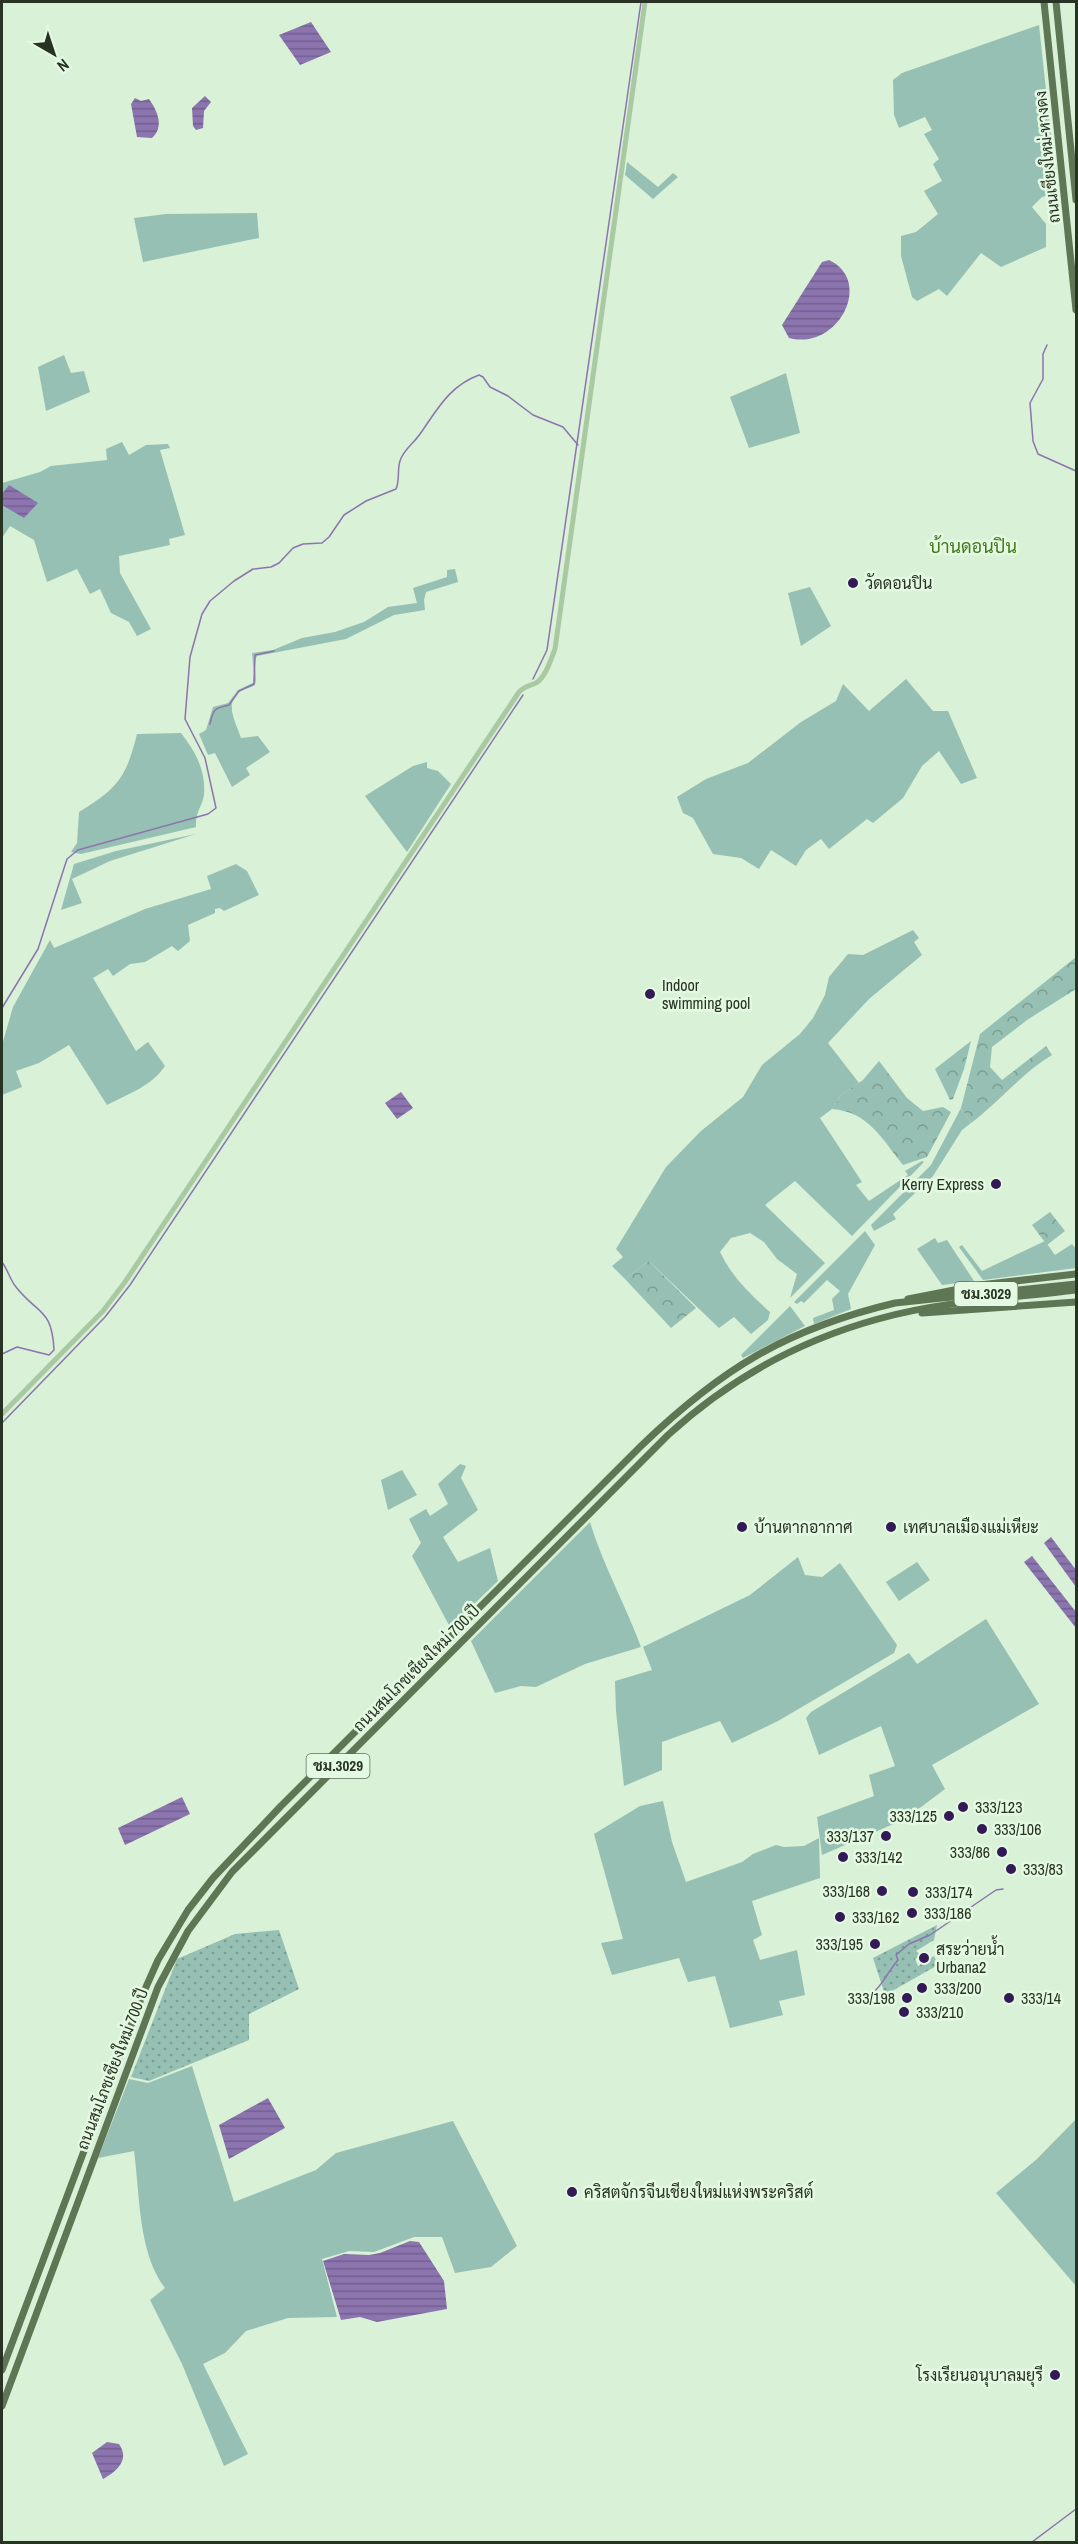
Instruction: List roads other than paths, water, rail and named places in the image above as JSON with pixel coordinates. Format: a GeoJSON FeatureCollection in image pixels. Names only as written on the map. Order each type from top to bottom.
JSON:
{"type":"FeatureCollection","features":[{"type":"Feature","properties":{"kind":"main road","name":"ถนนเชียงใหม่-หางดง"},"geometry":{"type":"LineString","coordinates":[[1044,2],[1077,310]]}},
{"type":"Feature","properties":{"kind":"main road","name":"ถนนเชียงใหม่-หางดง"},"geometry":{"type":"LineString","coordinates":[[1056,2],[1077,200]]}},
{"type":"Feature","properties":{"kind":"main road"},"geometry":{"type":"LineString","coordinates":[[895,1303],[916,1296],[962,1288],[1077,1274]]}},
{"type":"Feature","properties":{"kind":"main road","name":"ถนนสมโภชเชียงใหม่ 700 ปี"},"geometry":{"type":"LineString","coordinates":[[2,2370],[143,1993],[158,1960],[188,1910],[213,1878],[273,1814],[641,1446],[690,1400],[742,1363],[796,1335],[829,1322],[895,1303],[1077,1284]]}},
{"type":"Feature","properties":{"kind":"main road","name":"ถนนสมโภชเชียงใหม่ 700 ปี"},"geometry":{"type":"LineString","coordinates":[[2,2406],[158,1987],[188,1931],[217,1890],[277,1826],[691,1414],[742,1377],[778,1357],[844,1329],[902,1313],[1077,1290]]}},
{"type":"Feature","properties":{"kind":"main road"},"geometry":{"type":"LineString","coordinates":[[902,1313],[951,1312],[1077,1302]]}},
{"type":"Feature","properties":{"kind":"main road"},"geometry":{"type":"LineString","coordinates":[[737,1356],[742,1363]]}},
{"type":"Feature","properties":{"kind":"street"},"geometry":{"type":"LineString","coordinates":[[2,1414],[103,1311],[125,1282],[520,690],[539,680],[548,666],[555,649],[568,539],[591,400],[645,2]]}},
{"type":"Feature","properties":{"kind":"waterway"},"geometry":{"type":"LineString","coordinates":[[533,679],[547,650],[641,2]]}},
{"type":"Feature","properties":{"kind":"waterway"},"geometry":{"type":"LineString","coordinates":[[1047,345],[1043,354],[1043,379],[1030,403],[1033,441],[1038,454],[1076,471]]}},
{"type":"Feature","properties":{"kind":"waterway"},"geometry":{"type":"LineString","coordinates":[[2,1008],[38,949],[67,859],[78,850],[208,814],[216,808],[205,758],[185,719],[190,657],[202,614],[210,601],[253,569],[271,567],[279,563],[293,548],[303,544],[322,543],[344,515],[366,501],[396,489],[401,457],[452,392],[479,375],[490,387],[508,396],[533,415],[563,427],[578,445]]}},
{"type":"Feature","properties":{"kind":"waterway"},"geometry":{"type":"LineString","coordinates":[[210,724],[215,710],[229,705],[239,691],[254,684],[255,655],[274,651]]}},
{"type":"Feature","properties":{"kind":"waterway"},"geometry":{"type":"LineString","coordinates":[[2,1423],[105,1317],[130,1285],[523,695]]}},
{"type":"Feature","properties":{"kind":"waterway"},"geometry":{"type":"LineString","coordinates":[[2,1262],[16,1287],[47,1319],[53,1336],[54,1350],[49,1355],[17,1347],[2,1354]]}},
{"type":"Feature","properties":{"kind":"waterway"},"geometry":{"type":"LineString","coordinates":[[875,1991],[898,1960],[896,1955],[909,1944],[930,1935],[996,1890],[1003,1889]]}},
{"type":"Feature","properties":{"kind":"waterway"},"geometry":{"type":"LineString","coordinates":[[1032,2542],[1076,2509]]}},
{"type":"Feature","properties":{"kind":"place","name":"วัดดอนปิน"},"geometry":{"type":"Point","coordinates":[853,583]}},
{"type":"Feature","properties":{"kind":"place","name":"Indoor swimming pool"},"geometry":{"type":"Point","coordinates":[650,994]}},
{"type":"Feature","properties":{"kind":"place","name":"Kerry Express"},"geometry":{"type":"Point","coordinates":[996,1184]}},
{"type":"Feature","properties":{"kind":"place","name":"บ้านตากอากาศ"},"geometry":{"type":"Point","coordinates":[742,1527]}},
{"type":"Feature","properties":{"kind":"place","name":"เทศบาลเมืองแม่เหียะ"},"geometry":{"type":"Point","coordinates":[891,1527]}},
{"type":"Feature","properties":{"kind":"place","name":"333/123"},"geometry":{"type":"Point","coordinates":[963,1807]}},
{"type":"Feature","properties":{"kind":"place","name":"333/125"},"geometry":{"type":"Point","coordinates":[949,1816]}},
{"type":"Feature","properties":{"kind":"place","name":"333/106"},"geometry":{"type":"Point","coordinates":[982,1829]}},
{"type":"Feature","properties":{"kind":"place","name":"333/137"},"geometry":{"type":"Point","coordinates":[886,1836]}},
{"type":"Feature","properties":{"kind":"place","name":"333/86"},"geometry":{"type":"Point","coordinates":[1002,1852]}},
{"type":"Feature","properties":{"kind":"place","name":"333/142"},"geometry":{"type":"Point","coordinates":[843,1857]}},
{"type":"Feature","properties":{"kind":"place","name":"333/83"},"geometry":{"type":"Point","coordinates":[1011,1869]}},
{"type":"Feature","properties":{"kind":"place","name":"333/168"},"geometry":{"type":"Point","coordinates":[882,1891]}},
{"type":"Feature","properties":{"kind":"place","name":"333/174"},"geometry":{"type":"Point","coordinates":[913,1892]}},
{"type":"Feature","properties":{"kind":"place","name":"333/186"},"geometry":{"type":"Point","coordinates":[912,1913]}},
{"type":"Feature","properties":{"kind":"place","name":"333/162"},"geometry":{"type":"Point","coordinates":[840,1917]}},
{"type":"Feature","properties":{"kind":"place","name":"333/195"},"geometry":{"type":"Point","coordinates":[875,1944]}},
{"type":"Feature","properties":{"kind":"place","name":"สระว่ายน้ำ Urbana2"},"geometry":{"type":"Point","coordinates":[924,1958]}},
{"type":"Feature","properties":{"kind":"place","name":"333/200"},"geometry":{"type":"Point","coordinates":[922,1988]}},
{"type":"Feature","properties":{"kind":"place","name":"333/198"},"geometry":{"type":"Point","coordinates":[907,1998]}},
{"type":"Feature","properties":{"kind":"place","name":"333/14"},"geometry":{"type":"Point","coordinates":[1009,1998]}},
{"type":"Feature","properties":{"kind":"place","name":"333/210"},"geometry":{"type":"Point","coordinates":[904,2012]}},
{"type":"Feature","properties":{"kind":"place","name":"คริสตจักรจีนเชียงใหม่แห่งพระคริสต์"},"geometry":{"type":"Point","coordinates":[572,2192]}},
{"type":"Feature","properties":{"kind":"place","name":"โรงเรียนอนุบาลมยุรี"},"geometry":{"type":"Point","coordinates":[1055,2375]}},
{"type":"Feature","properties":{"kind":"district","name":"บ้านดอนปิน"},"geometry":{"type":"Point","coordinates":[973,547]}}]}
